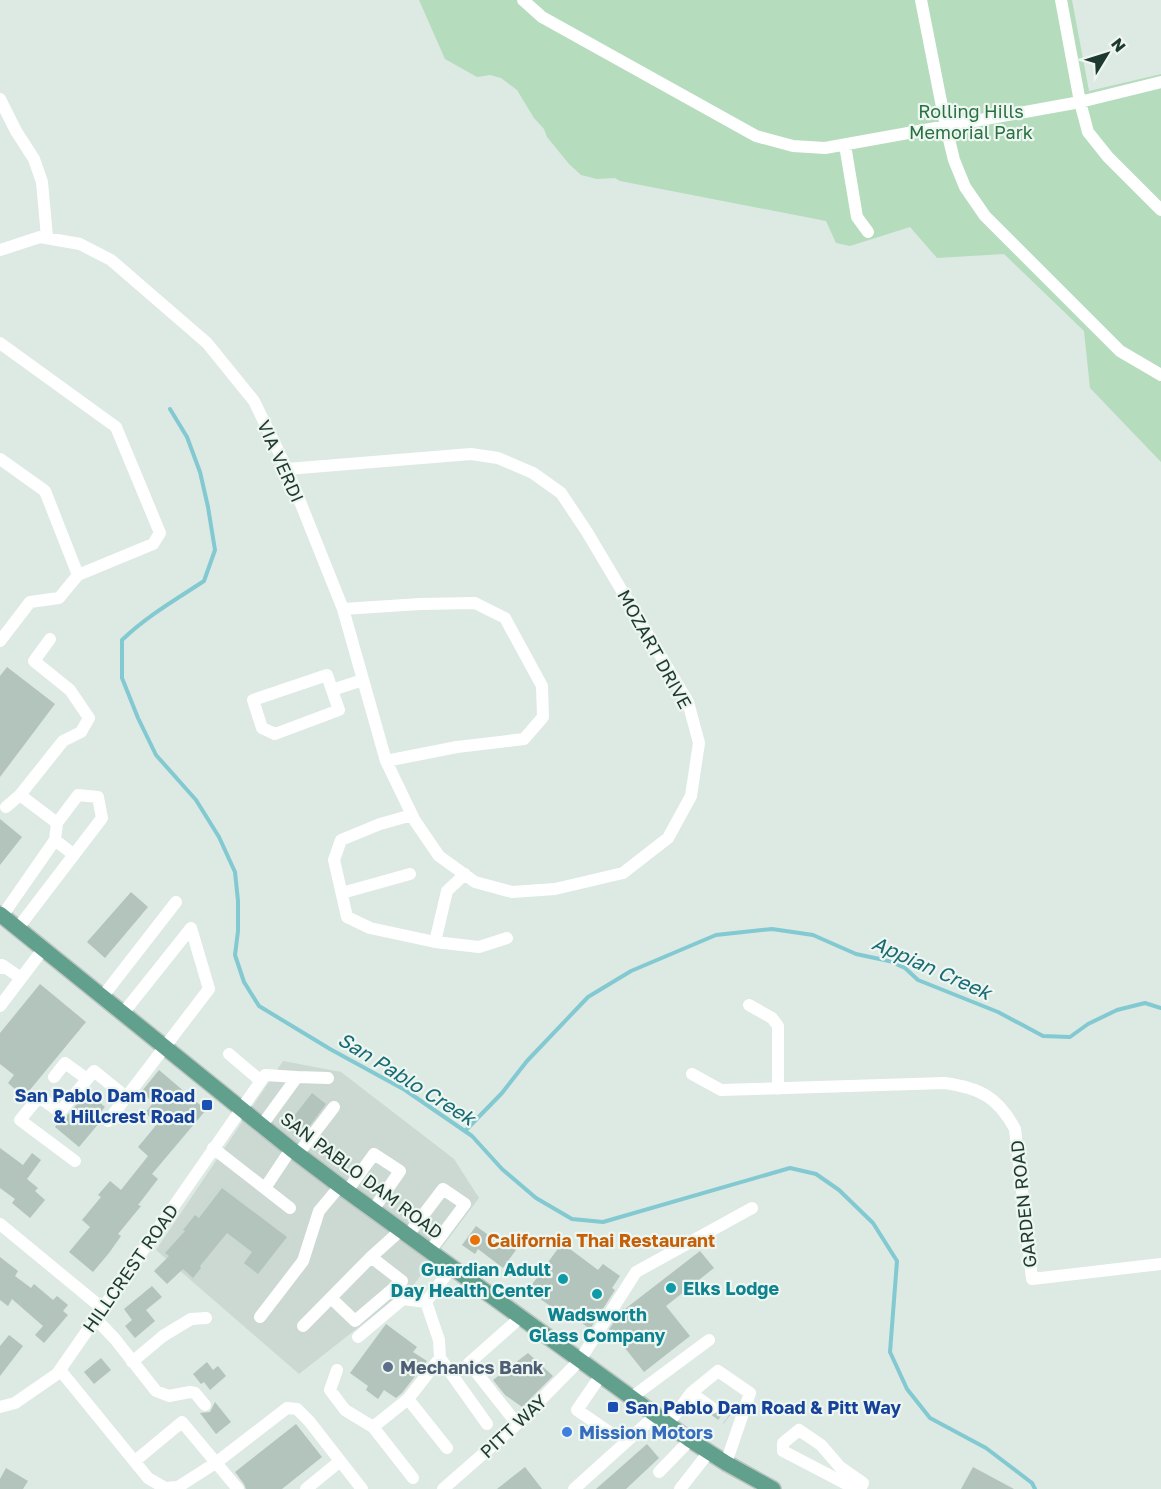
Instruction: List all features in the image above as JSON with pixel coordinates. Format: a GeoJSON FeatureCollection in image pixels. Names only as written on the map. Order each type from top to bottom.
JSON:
{"type":"FeatureCollection","features":[{"type":"Feature","properties":{"kind":"main road","name":"SAN PABLO DAM ROAD"},"geometry":{"type":"LineString","coordinates":[[1,915],[124,1012],[294,1152],[690,1440],[767,1488]]}},
{"type":"Feature","properties":{"kind":"street"},"geometry":{"type":"LineString","coordinates":[[523,0],[542,17],[756,136],[793,146],[825,148],[845,145],[1080,102],[1161,82]]}},
{"type":"Feature","properties":{"kind":"street"},"geometry":{"type":"LineString","coordinates":[[921,0],[946,127],[954,160],[965,187],[985,216],[1120,351],[1161,375]]}},
{"type":"Feature","properties":{"kind":"street"},"geometry":{"type":"LineString","coordinates":[[1061,0],[1080,102],[1088,132],[1108,157],[1161,210]]}},
{"type":"Feature","properties":{"kind":"street"},"geometry":{"type":"LineString","coordinates":[[0,99],[16,131],[34,159],[42,182],[47,237]]}},
{"type":"Feature","properties":{"kind":"street"},"geometry":{"type":"LineString","coordinates":[[845,145],[856,217],[868,232]]}},
{"type":"Feature","properties":{"kind":"street","name":"VIA VERDI"},"geometry":{"type":"LineString","coordinates":[[0,250],[40,237],[47,237],[80,244],[111,260],[207,343],[254,401],[287,469],[343,609],[386,760],[414,818]]}},
{"type":"Feature","properties":{"kind":"street"},"geometry":{"type":"LineString","coordinates":[[0,343],[116,427],[160,533],[153,544],[78,575],[59,598],[30,602],[0,641]]}},
{"type":"Feature","properties":{"kind":"street","name":"MOZART DRIVE"},"geometry":{"type":"LineString","coordinates":[[287,469],[471,454],[498,459],[533,473],[561,493],[581,522],[688,702],[699,743],[691,796],[668,838],[623,873],[555,889],[512,892],[475,882],[439,856],[414,818]]}},
{"type":"Feature","properties":{"kind":"street"},"geometry":{"type":"LineString","coordinates":[[0,459],[45,491],[78,575]]}},
{"type":"Feature","properties":{"kind":"street"},"geometry":{"type":"LineString","coordinates":[[343,609],[475,603],[505,618],[542,686],[543,717],[524,739],[457,747],[386,760]]}},
{"type":"Feature","properties":{"kind":"street"},"geometry":{"type":"LineString","coordinates":[[2,808],[20,795],[63,741],[81,732],[89,718],[70,690],[34,661],[50,639]]}},
{"type":"Feature","properties":{"kind":"street"},"geometry":{"type":"LineString","coordinates":[[327,675],[332,690],[339,710],[275,734],[262,728],[253,700],[327,675]]}},
{"type":"Feature","properties":{"kind":"street"},"geometry":{"type":"LineString","coordinates":[[332,690],[363,680]]}},
{"type":"Feature","properties":{"kind":"street"},"geometry":{"type":"LineString","coordinates":[[20,795],[57,823]]}},
{"type":"Feature","properties":{"kind":"street"},"geometry":{"type":"LineString","coordinates":[[1,915],[55,840],[57,823],[78,795],[98,797],[102,818],[18,928]]}},
{"type":"Feature","properties":{"kind":"street"},"geometry":{"type":"LineString","coordinates":[[414,818],[380,824],[341,840],[334,860],[347,917],[370,928],[435,942],[479,947],[507,938]]}},
{"type":"Feature","properties":{"kind":"street"},"geometry":{"type":"LineString","coordinates":[[55,840],[74,855]]}},
{"type":"Feature","properties":{"kind":"street"},"geometry":{"type":"LineString","coordinates":[[342,893],[410,874]]}},
{"type":"Feature","properties":{"kind":"street"},"geometry":{"type":"LineString","coordinates":[[435,942],[447,891],[465,874]]}},
{"type":"Feature","properties":{"kind":"street"},"geometry":{"type":"LineString","coordinates":[[103,996],[176,902]]}},
{"type":"Feature","properties":{"kind":"street"},"geometry":{"type":"LineString","coordinates":[[108,1121],[209,989],[191,928],[124,1012]]}},
{"type":"Feature","properties":{"kind":"street"},"geometry":{"type":"LineString","coordinates":[[0,1006],[44,948]]}},
{"type":"Feature","properties":{"kind":"street"},"geometry":{"type":"LineString","coordinates":[[1,966],[21,978]]}},
{"type":"Feature","properties":{"kind":"street"},"geometry":{"type":"LineString","coordinates":[[749,1005],[775,1020],[778,1026],[778,1089]]}},
{"type":"Feature","properties":{"kind":"street"},"geometry":{"type":"LineString","coordinates":[[229,1054],[261,1081],[265,1075],[328,1078]]}},
{"type":"Feature","properties":{"kind":"street"},"geometry":{"type":"LineString","coordinates":[[54,1077],[65,1063],[87,1079]]}},
{"type":"Feature","properties":{"kind":"street"},"geometry":{"type":"LineString","coordinates":[[75,1161],[20,1120],[39,1097],[60,1112],[94,1071],[126,1096]]}},
{"type":"Feature","properties":{"kind":"street","name":"GARDEN ROAD"},"geometry":{"type":"LineString","coordinates":[[692,1074],[722,1089],[945,1083],[979,1091],[994,1100],[1007,1113],[1015,1130],[1032,1279],[1161,1264]]}},
{"type":"Feature","properties":{"kind":"street"},"geometry":{"type":"LineString","coordinates":[[262,1125],[297,1077]]}},
{"type":"Feature","properties":{"kind":"street","name":"HILLCREST ROAD"},"geometry":{"type":"LineString","coordinates":[[0,1407],[15,1403],[57,1374],[261,1081]]}},
{"type":"Feature","properties":{"kind":"street"},"geometry":{"type":"LineString","coordinates":[[265,1188],[334,1107]]}},
{"type":"Feature","properties":{"kind":"street"},"geometry":{"type":"LineString","coordinates":[[213,1148],[290,1208]]}},
{"type":"Feature","properties":{"kind":"street"},"geometry":{"type":"LineString","coordinates":[[260,1317],[303,1261],[319,1211],[344,1189],[374,1154],[400,1172],[373,1210]]}},
{"type":"Feature","properties":{"kind":"street"},"geometry":{"type":"LineString","coordinates":[[303,1326],[371,1257],[404,1233],[443,1189],[465,1204],[430,1251]]}},
{"type":"Feature","properties":{"kind":"street","name":"PITT WAY"},"geometry":{"type":"LineString","coordinates":[[443,1489],[517,1424],[580,1360],[636,1272],[752,1208]]}},
{"type":"Feature","properties":{"kind":"street"},"geometry":{"type":"LineString","coordinates":[[0,1224],[102,1308]]}},
{"type":"Feature","properties":{"kind":"street"},"geometry":{"type":"LineString","coordinates":[[331,1298],[355,1321],[402,1281],[371,1257]]}},
{"type":"Feature","properties":{"kind":"street"},"geometry":{"type":"LineString","coordinates":[[426,1302],[452,1267]]}},
{"type":"Feature","properties":{"kind":"street"},"geometry":{"type":"LineString","coordinates":[[358,1337],[403,1299],[426,1302]]}},
{"type":"Feature","properties":{"kind":"street"},"geometry":{"type":"LineString","coordinates":[[426,1302],[439,1340],[440,1359],[487,1424]]}},
{"type":"Feature","properties":{"kind":"street"},"geometry":{"type":"LineString","coordinates":[[517,1424],[469,1363],[521,1317]]}},
{"type":"Feature","properties":{"kind":"street"},"geometry":{"type":"LineString","coordinates":[[95,1318],[116,1339],[156,1391],[169,1396],[195,1393],[205,1405]]}},
{"type":"Feature","properties":{"kind":"street"},"geometry":{"type":"LineString","coordinates":[[132,1362],[163,1336],[191,1319],[206,1318]]}},
{"type":"Feature","properties":{"kind":"street"},"geometry":{"type":"LineString","coordinates":[[632,1397],[709,1340]]}},
{"type":"Feature","properties":{"kind":"street"},"geometry":{"type":"LineString","coordinates":[[373,1427],[408,1399],[440,1359]]}},
{"type":"Feature","properties":{"kind":"street"},"geometry":{"type":"LineString","coordinates":[[60,1370],[148,1478],[165,1488],[179,1488],[287,1408],[297,1410],[309,1421],[362,1489]]}},
{"type":"Feature","properties":{"kind":"street"},"geometry":{"type":"LineString","coordinates":[[337,1370],[330,1390],[345,1410],[373,1427],[412,1478]]}},
{"type":"Feature","properties":{"kind":"street"},"geometry":{"type":"LineString","coordinates":[[574,1489],[662,1420],[718,1371],[750,1393],[726,1463]]}},
{"type":"Feature","properties":{"kind":"street"},"geometry":{"type":"LineString","coordinates":[[601,1375],[577,1410],[609,1432]]}},
{"type":"Feature","properties":{"kind":"street"},"geometry":{"type":"LineString","coordinates":[[691,1393],[712,1408]]}},
{"type":"Feature","properties":{"kind":"street"},"geometry":{"type":"LineString","coordinates":[[408,1399],[447,1448]]}},
{"type":"Feature","properties":{"kind":"street"},"geometry":{"type":"LineString","coordinates":[[727,1419],[738,1427]]}},
{"type":"Feature","properties":{"kind":"street"},"geometry":{"type":"LineString","coordinates":[[135,1461],[182,1422],[238,1489]]}},
{"type":"Feature","properties":{"kind":"street"},"geometry":{"type":"LineString","coordinates":[[799,1430],[821,1444],[840,1467],[863,1483],[858,1489],[783,1451],[783,1443],[799,1430]]}},
{"type":"Feature","properties":{"kind":"street"},"geometry":{"type":"LineString","coordinates":[[659,1472],[690,1440]]}},
{"type":"Feature","properties":{"kind":"street"},"geometry":{"type":"LineString","coordinates":[[680,1489],[709,1452]]}},
{"type":"Feature","properties":{"kind":"street"},"geometry":{"type":"LineString","coordinates":[[306,1489],[340,1461]]}},
{"type":"Feature","properties":{"kind":"shaded area"},"geometry":{"type":"Polygon","coordinates":[[[283,1061],[341,1072],[454,1159],[479,1198],[415,1283],[299,1374],[156,1250],[283,1061]]]}},
{"type":"Feature","properties":{"kind":"green space","name":"Rolling Hills Memorial Park"},"geometry":{"type":"Polygon","coordinates":[[[419,0],[1072,0],[1089,91],[1161,74],[1161,462],[1090,388],[1084,331],[1004,254],[937,258],[910,227],[850,246],[836,243],[826,221],[620,181],[615,178],[597,179],[581,175],[547,137],[517,90],[501,78],[490,75],[477,77],[445,59],[419,0]]]}},
{"type":"Feature","properties":{"kind":"building"},"geometry":{"type":"Polygon","coordinates":[[[7,667],[55,704],[0,777],[0,676],[7,667]]]}},
{"type":"Feature","properties":{"kind":"building"},"geometry":{"type":"Polygon","coordinates":[[[0,819],[22,837],[0,865],[0,819]]]}},
{"type":"Feature","properties":{"kind":"building"},"geometry":{"type":"Polygon","coordinates":[[[131,892],[148,907],[105,958],[87,942],[131,892]]]}},
{"type":"Feature","properties":{"kind":"building"},"geometry":{"type":"Polygon","coordinates":[[[40,984],[86,1022],[24,1097],[8,1083],[14,1075],[0,1064],[0,1033],[40,984]]]}},
{"type":"Feature","properties":{"kind":"building"},"geometry":{"type":"Polygon","coordinates":[[[159,1070],[206,1110],[152,1174],[158,1179],[138,1205],[141,1206],[118,1234],[121,1236],[93,1272],[69,1252],[90,1227],[82,1220],[101,1197],[98,1195],[110,1181],[121,1190],[148,1156],[138,1147],[158,1123],[145,1113],[153,1103],[142,1091],[159,1070]]]}},
{"type":"Feature","properties":{"kind":"building"},"geometry":{"type":"Polygon","coordinates":[[[87,1092],[105,1107],[97,1116],[100,1122],[79,1147],[55,1127],[87,1092]]]}},
{"type":"Feature","properties":{"kind":"building"},"geometry":{"type":"Polygon","coordinates":[[[312,1093],[326,1104],[306,1131],[291,1120],[312,1093]]]}},
{"type":"Feature","properties":{"kind":"building"},"geometry":{"type":"Polygon","coordinates":[[[0,1148],[23,1165],[32,1153],[41,1160],[27,1179],[38,1188],[35,1191],[45,1200],[30,1218],[12,1203],[15,1199],[0,1188],[0,1148]]]}},
{"type":"Feature","properties":{"kind":"building"},"geometry":{"type":"Polygon","coordinates":[[[222,1188],[287,1237],[258,1274],[244,1263],[252,1252],[227,1233],[193,1278],[183,1269],[167,1284],[154,1271],[169,1256],[165,1253],[185,1231],[183,1230],[195,1215],[199,1218],[222,1188]]]}},
{"type":"Feature","properties":{"kind":"building"},"geometry":{"type":"Polygon","coordinates":[[[476,1226],[502,1245],[504,1241],[516,1250],[503,1268],[478,1249],[475,1254],[462,1245],[476,1226]]]}},
{"type":"Feature","properties":{"kind":"building","name":"Guardian Adult Day Health Center"},"geometry":{"type":"Polygon","coordinates":[[[562,1243],[598,1270],[603,1264],[620,1276],[612,1288],[615,1290],[590,1329],[567,1312],[564,1316],[528,1290],[562,1243]]]}},
{"type":"Feature","properties":{"kind":"building"},"geometry":{"type":"Polygon","coordinates":[[[700,1251],[714,1268],[666,1306],[690,1336],[644,1372],[621,1343],[618,1344],[608,1331],[623,1308],[625,1309],[700,1251]]]}},
{"type":"Feature","properties":{"kind":"building"},"geometry":{"type":"Polygon","coordinates":[[[0,1257],[18,1271],[15,1276],[31,1288],[34,1284],[53,1300],[57,1296],[68,1305],[63,1311],[68,1315],[44,1343],[35,1335],[43,1326],[12,1299],[8,1306],[0,1300],[0,1257]]]}},
{"type":"Feature","properties":{"kind":"building"},"geometry":{"type":"Polygon","coordinates":[[[152,1286],[162,1297],[146,1310],[155,1321],[135,1338],[125,1326],[132,1320],[124,1309],[152,1286]]]}},
{"type":"Feature","properties":{"kind":"building","name":"Mechanics Bank"},"geometry":{"type":"Polygon","coordinates":[[[386,1324],[417,1347],[413,1352],[427,1361],[396,1398],[384,1390],[378,1399],[366,1390],[368,1386],[350,1373],[386,1324]]]}},
{"type":"Feature","properties":{"kind":"building"},"geometry":{"type":"Polygon","coordinates":[[[9,1335],[23,1346],[0,1376],[0,1346],[9,1335]]]}},
{"type":"Feature","properties":{"kind":"building"},"geometry":{"type":"Polygon","coordinates":[[[528,1353],[553,1376],[522,1407],[505,1395],[493,1380],[528,1353]]]}},
{"type":"Feature","properties":{"kind":"building"},"geometry":{"type":"Polygon","coordinates":[[[101,1358],[111,1370],[94,1384],[84,1372],[101,1358]]]}},
{"type":"Feature","properties":{"kind":"building"},"geometry":{"type":"Polygon","coordinates":[[[207,1362],[213,1370],[218,1366],[226,1376],[210,1390],[193,1374],[207,1362]]]}},
{"type":"Feature","properties":{"kind":"building"},"geometry":{"type":"Polygon","coordinates":[[[215,1402],[231,1422],[216,1434],[200,1413],[210,1412],[215,1402]]]}},
{"type":"Feature","properties":{"kind":"building"},"geometry":{"type":"Polygon","coordinates":[[[296,1424],[322,1457],[282,1489],[246,1489],[235,1472],[296,1424]]]}},
{"type":"Feature","properties":{"kind":"building"},"geometry":{"type":"Polygon","coordinates":[[[647,1444],[659,1458],[626,1489],[596,1489],[647,1444]]]}},
{"type":"Feature","properties":{"kind":"building"},"geometry":{"type":"Polygon","coordinates":[[[525,1467],[542,1489],[497,1489],[525,1467]]]}},
{"type":"Feature","properties":{"kind":"building"},"geometry":{"type":"Polygon","coordinates":[[[973,1467],[1014,1489],[961,1489],[973,1467]]]}},
{"type":"Feature","properties":{"kind":"building"},"geometry":{"type":"Polygon","coordinates":[[[6,1468],[28,1481],[23,1489],[0,1489],[0,1479],[6,1468]]]}},
{"type":"Feature","properties":{"kind":"waterway","name":"San Pablo Creek"},"geometry":{"type":"LineString","coordinates":[[170,409],[187,437],[200,472],[215,550],[204,581],[151,616],[122,640],[122,678],[156,755],[196,800],[219,837],[235,872],[238,901],[235,955],[244,982],[259,1006],[330,1049],[405,1090],[472,1136],[502,1169],[536,1198],[572,1219],[603,1222],[790,1168],[816,1174],[839,1190],[873,1223],[897,1261],[890,1352],[907,1389],[930,1418],[986,1448],[1032,1483],[1035,1489]]}},
{"type":"Feature","properties":{"kind":"waterway","name":"Appian Creek"},"geometry":{"type":"LineString","coordinates":[[465,1131],[588,997],[631,971],[716,935],[772,929],[813,935],[856,954],[889,961],[905,968],[918,980],[998,1012],[1043,1036],[1070,1037],[1088,1024],[1117,1010],[1145,1003],[1161,1008]]}},
{"type":"Feature","properties":{"kind":"tunnel"},"geometry":{"type":"LineString","coordinates":[[712,1408],[727,1419]]}},
{"type":"Feature","properties":{"kind":"place","name":"San Pablo Dam Road & Hillcrest Road"},"geometry":{"type":"Point","coordinates":[207,1105]}},
{"type":"Feature","properties":{"kind":"place","name":"California Thai Restaurant"},"geometry":{"type":"Point","coordinates":[475,1240]}},
{"type":"Feature","properties":{"kind":"place","name":"Guardian Adult Day Health Center"},"geometry":{"type":"Point","coordinates":[563,1279]}},
{"type":"Feature","properties":{"kind":"place","name":"Elks Lodge"},"geometry":{"type":"Point","coordinates":[671,1288]}},
{"type":"Feature","properties":{"kind":"place","name":"Wadsworth Glass Company"},"geometry":{"type":"Point","coordinates":[597,1294]}},
{"type":"Feature","properties":{"kind":"place","name":"Mechanics Bank"},"geometry":{"type":"Point","coordinates":[388,1367]}},
{"type":"Feature","properties":{"kind":"place","name":"San Pablo Dam Road & Pitt Way"},"geometry":{"type":"Point","coordinates":[613,1407]}},
{"type":"Feature","properties":{"kind":"place","name":"Mission Motors"},"geometry":{"type":"Point","coordinates":[567,1432]}}]}
